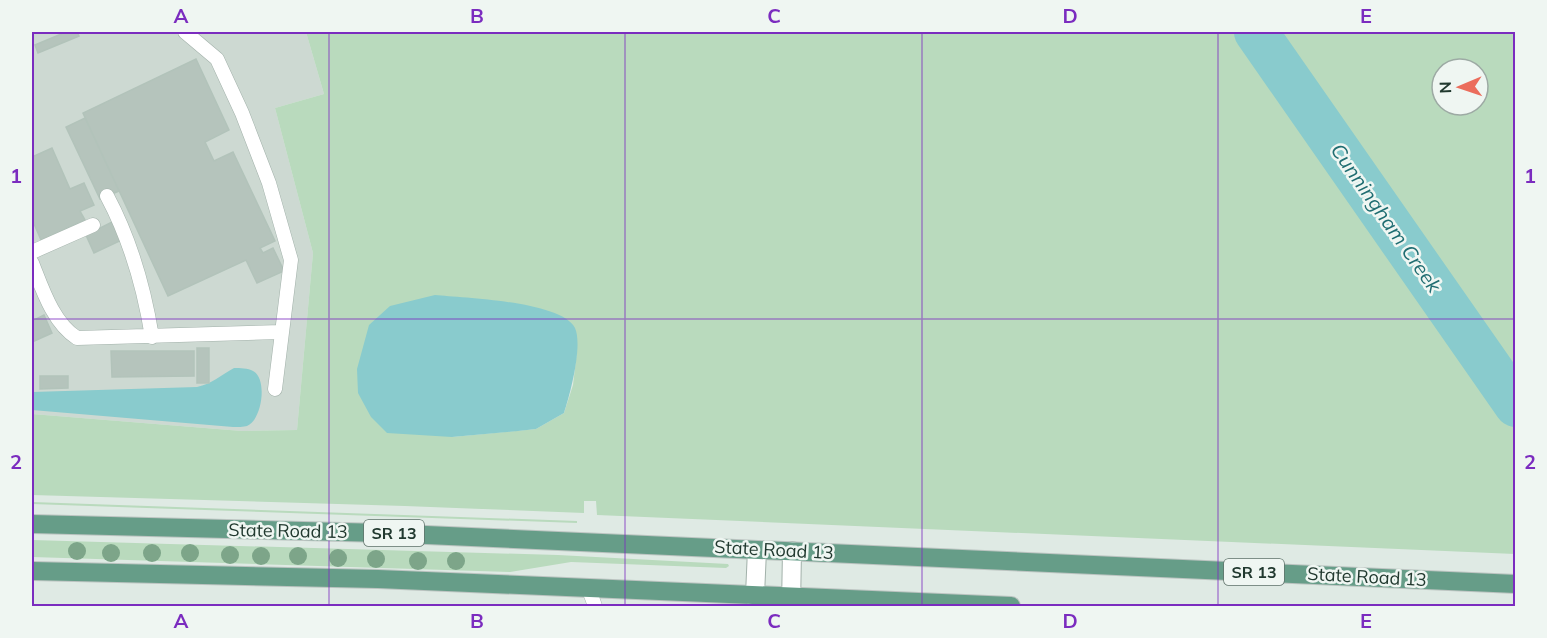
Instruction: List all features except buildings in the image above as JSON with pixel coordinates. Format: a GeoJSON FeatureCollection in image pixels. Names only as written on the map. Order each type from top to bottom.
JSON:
{"type":"FeatureCollection","features":[{"type":"Feature","properties":{"kind":"main road","name":"State Road 13"},"geometry":{"type":"LineString","coordinates":[[32,524],[382,533],[1515,584]]}},
{"type":"Feature","properties":{"kind":"main road"},"geometry":{"type":"LineString","coordinates":[[32,571],[378,579],[588,587],[756,601],[1011,606]]}},
{"type":"Feature","properties":{"kind":"street"},"geometry":{"type":"LineString","coordinates":[[756,601],[757,550]]}},
{"type":"Feature","properties":{"kind":"street"},"geometry":{"type":"LineString","coordinates":[[791,602],[792,551]]}},
{"type":"Feature","properties":{"kind":"lane"},"geometry":{"type":"LineString","coordinates":[[185,32],[217,59],[242,113],[269,183],[291,260],[275,389]]}},
{"type":"Feature","properties":{"kind":"lane"},"geometry":{"type":"LineString","coordinates":[[107,196],[134,256],[145,293],[152,337]]}},
{"type":"Feature","properties":{"kind":"lane"},"geometry":{"type":"LineString","coordinates":[[32,252],[93,225]]}},
{"type":"Feature","properties":{"kind":"lane"},"geometry":{"type":"LineString","coordinates":[[32,263],[59,320],[67,332],[76,338],[281,332]]}},
{"type":"Feature","properties":{"kind":"lane"},"geometry":{"type":"LineString","coordinates":[[588,587],[595,606]]}},
{"type":"Feature","properties":{"kind":"shaded area"},"geometry":{"type":"Polygon","coordinates":[[[32,32],[306,32],[324,94],[275,108],[313,253],[297,430],[242,431],[32,414],[32,32]]]}},
{"type":"Feature","properties":{"kind":"green space"},"geometry":{"type":"Polygon","coordinates":[[[306,32],[1515,32],[1515,554],[597,515],[596,501],[584,501],[584,513],[32,495],[32,414],[242,431],[297,430],[313,253],[275,108],[324,94],[306,32]],[[577,351],[452,437],[536,429],[564,413],[573,385],[577,351]]]}},
{"type":"Feature","properties":{"kind":"green space"},"geometry":{"type":"Polygon","coordinates":[[[32,502],[577,521],[577,523],[32,504],[32,502]]]}},
{"type":"Feature","properties":{"kind":"green space"},"geometry":{"type":"Polygon","coordinates":[[[32,540],[558,555],[728,564],[729,566],[726,568],[571,562],[510,572],[32,557],[32,540]]]}},
{"type":"Feature","properties":{"kind":"water"},"geometry":{"type":"Polygon","coordinates":[[[435,295],[511,302],[532,306],[566,319],[575,328],[578,346],[575,370],[564,413],[536,429],[452,437],[387,433],[371,417],[358,393],[357,369],[369,325],[390,306],[435,295]]]}},
{"type":"Feature","properties":{"kind":"water"},"geometry":{"type":"Polygon","coordinates":[[[234,368],[253,371],[258,375],[262,390],[256,416],[246,426],[233,427],[32,410],[32,392],[197,387],[212,382],[234,368]]]}},
{"type":"Feature","properties":{"kind":"waterway","name":"Cunningham Creek"},"geometry":{"type":"LineString","coordinates":[[1256,32],[1516,405]]}}]}
